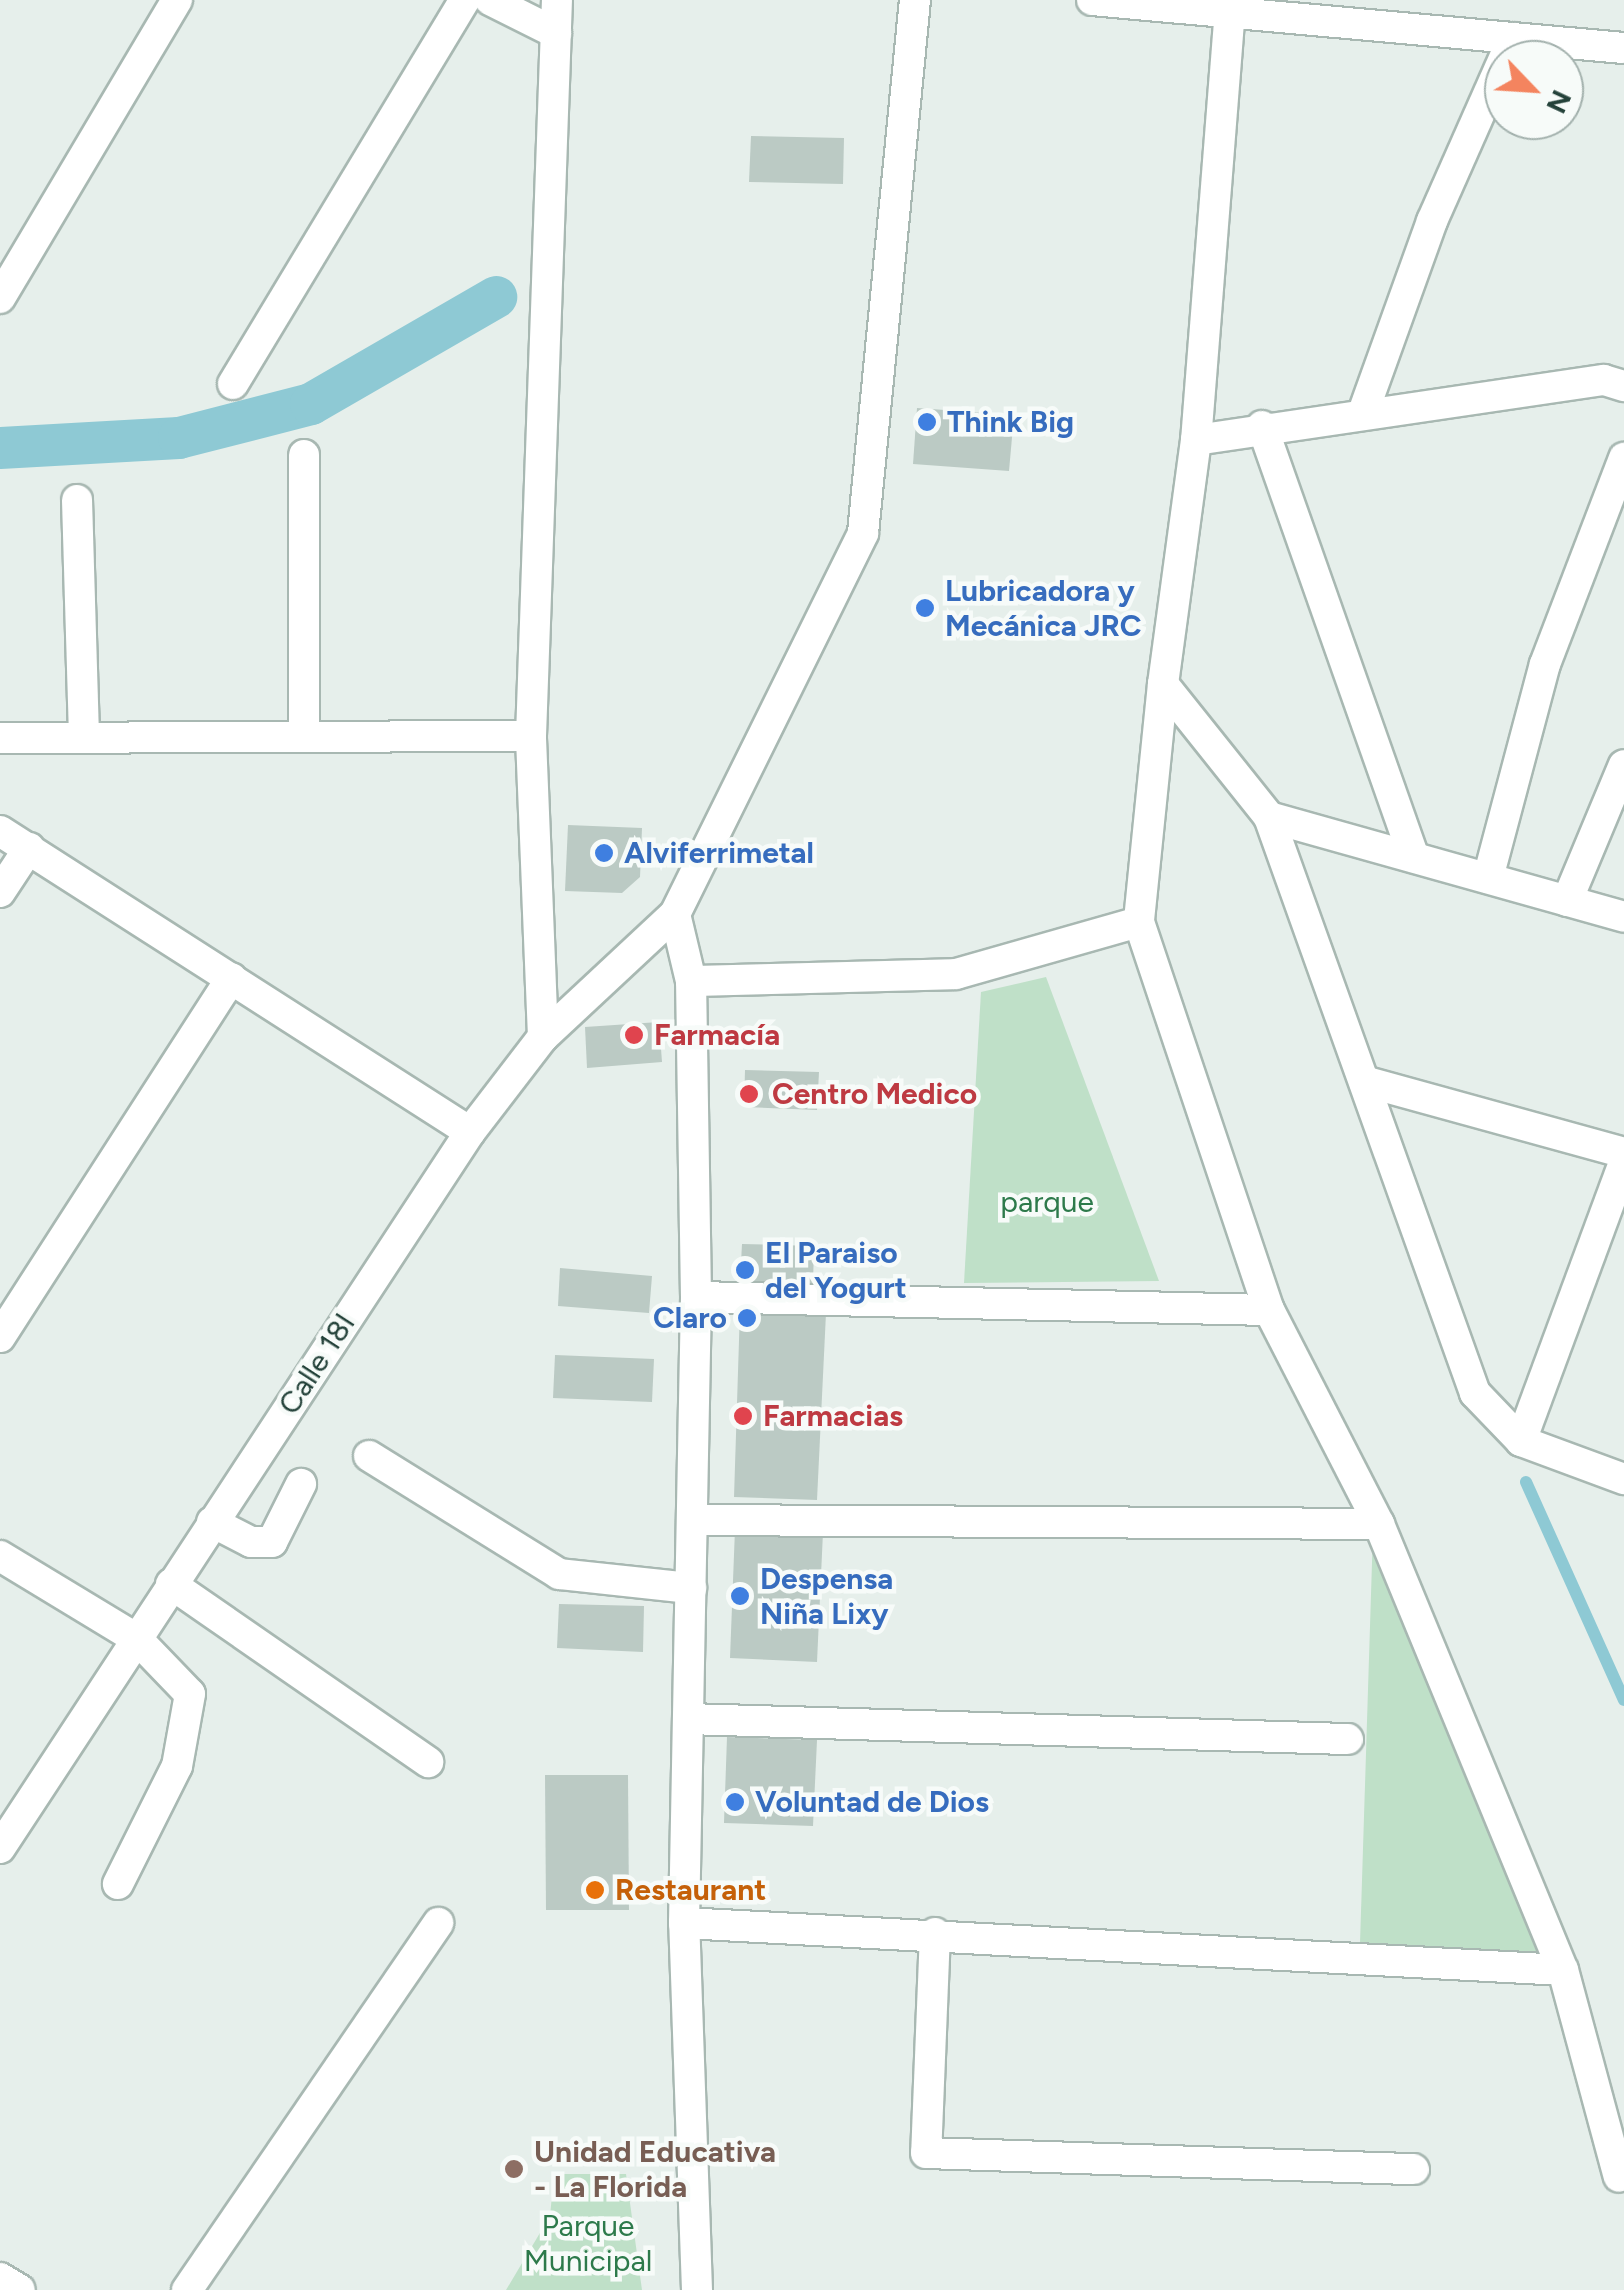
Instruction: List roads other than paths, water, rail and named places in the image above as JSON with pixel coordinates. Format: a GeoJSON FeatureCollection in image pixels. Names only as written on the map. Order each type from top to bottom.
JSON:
{"type":"FeatureCollection","features":[{"type":"Feature","properties":{"kind":"street"},"geometry":{"type":"LineString","coordinates":[[0,298],[177,0]]}},
{"type":"Feature","properties":{"kind":"street"},"geometry":{"type":"LineString","coordinates":[[233,384],[465,0]]}},
{"type":"Feature","properties":{"kind":"street"},"geometry":{"type":"LineString","coordinates":[[490,0],[556,33]]}},
{"type":"Feature","properties":{"kind":"street"},"geometry":{"type":"LineString","coordinates":[[544,1037],[531,736],[557,0]]}},
{"type":"Feature","properties":{"kind":"street"},"geometry":{"type":"LineString","coordinates":[[697,2290],[684,1922],[696,1296],[691,981],[675,914],[864,533],[915,0]]}},
{"type":"Feature","properties":{"kind":"street"},"geometry":{"type":"LineString","coordinates":[[1092,0],[1318,10],[1513,38],[1624,48]]}},
{"type":"Feature","properties":{"kind":"street"},"geometry":{"type":"LineString","coordinates":[[1230,9],[1196,440],[1163,684],[1139,922],[1269,1310],[1379,1524],[1563,1970],[1619,2177]]}},
{"type":"Feature","properties":{"kind":"street"},"geometry":{"type":"LineString","coordinates":[[1364,410],[1432,220],[1513,38]]}},
{"type":"Feature","properties":{"kind":"street"},"geometry":{"type":"LineString","coordinates":[[1196,440],[1364,410],[1604,380],[1624,386]]}},
{"type":"Feature","properties":{"kind":"street"},"geometry":{"type":"LineString","coordinates":[[1262,426],[1414,857]]}},
{"type":"Feature","properties":{"kind":"street"},"geometry":{"type":"LineString","coordinates":[[304,454],[304,736]]}},
{"type":"Feature","properties":{"kind":"street"},"geometry":{"type":"LineString","coordinates":[[1488,878],[1544,664],[1624,458]]}},
{"type":"Feature","properties":{"kind":"street"},"geometry":{"type":"LineString","coordinates":[[77,500],[84,738]]}},
{"type":"Feature","properties":{"kind":"street"},"geometry":{"type":"LineString","coordinates":[[1163,684],[1269,817],[1367,1082],[1475,1393],[1521,1442],[1624,1479]]}},
{"type":"Feature","properties":{"kind":"street"},"geometry":{"type":"LineString","coordinates":[[0,738],[531,736]]}},
{"type":"Feature","properties":{"kind":"street"},"geometry":{"type":"LineString","coordinates":[[1567,901],[1624,764]]}},
{"type":"Feature","properties":{"kind":"street"},"geometry":{"type":"LineString","coordinates":[[1269,817],[1624,917]]}},
{"type":"Feature","properties":{"kind":"street"},"geometry":{"type":"LineString","coordinates":[[0,831],[470,1132]]}},
{"type":"Feature","properties":{"kind":"street"},"geometry":{"type":"LineString","coordinates":[[0,892],[29,848]]}},
{"type":"Feature","properties":{"kind":"street","name":"Calle 18I"},"geometry":{"type":"LineString","coordinates":[[0,1848],[470,1132],[544,1037],[675,914]]}},
{"type":"Feature","properties":{"kind":"street"},"geometry":{"type":"LineString","coordinates":[[691,981],[956,974],[1139,922]]}},
{"type":"Feature","properties":{"kind":"street"},"geometry":{"type":"LineString","coordinates":[[0,1337],[231,978]]}},
{"type":"Feature","properties":{"kind":"street"},"geometry":{"type":"LineString","coordinates":[[1367,1082],[1624,1153]]}},
{"type":"Feature","properties":{"kind":"street"},"geometry":{"type":"LineString","coordinates":[[1521,1442],[1624,1162]]}},
{"type":"Feature","properties":{"kind":"street"},"geometry":{"type":"LineString","coordinates":[[696,1296],[1269,1310]]}},
{"type":"Feature","properties":{"kind":"street"},"geometry":{"type":"LineString","coordinates":[[369,1456],[560,1574],[690,1588]]}},
{"type":"Feature","properties":{"kind":"street"},"geometry":{"type":"LineString","coordinates":[[212,1522],[251,1542],[272,1542],[302,1484]]}},
{"type":"Feature","properties":{"kind":"street"},"geometry":{"type":"LineString","coordinates":[[692,1520],[1379,1524]]}},
{"type":"Feature","properties":{"kind":"street"},"geometry":{"type":"LineString","coordinates":[[0,1556],[137,1639],[190,1694],[191,1728],[118,1884]]}},
{"type":"Feature","properties":{"kind":"street"},"geometry":{"type":"LineString","coordinates":[[171,1584],[428,1762]]}},
{"type":"Feature","properties":{"kind":"street"},"geometry":{"type":"LineString","coordinates":[[688,1719],[1348,1739]]}},
{"type":"Feature","properties":{"kind":"street"},"geometry":{"type":"LineString","coordinates":[[684,1922],[1563,1970]]}},
{"type":"Feature","properties":{"kind":"street"},"geometry":{"type":"LineString","coordinates":[[187,2290],[438,1923]]}},
{"type":"Feature","properties":{"kind":"street"},"geometry":{"type":"LineString","coordinates":[[935,1934],[926,2153],[1414,2169]]}},
{"type":"Feature","properties":{"kind":"street"},"geometry":{"type":"LineString","coordinates":[[0,2278],[20,2290]]}},
{"type":"Feature","properties":{"kind":"waterway"},"geometry":{"type":"LineString","coordinates":[[0,448],[179,438],[311,404],[496,297]]}},
{"type":"Feature","properties":{"kind":"waterway"},"geometry":{"type":"LineString","coordinates":[[1526,1482],[1624,1700]]}},
{"type":"Feature","properties":{"kind":"place","name":"Think Big"},"geometry":{"type":"Point","coordinates":[927,422]}},
{"type":"Feature","properties":{"kind":"place","name":"Lubricadora y Mecánica JRC"},"geometry":{"type":"Point","coordinates":[925,608]}},
{"type":"Feature","properties":{"kind":"place","name":"Alviferrimetal"},"geometry":{"type":"Point","coordinates":[604,853]}},
{"type":"Feature","properties":{"kind":"place","name":"Farmacía"},"geometry":{"type":"Point","coordinates":[634,1035]}},
{"type":"Feature","properties":{"kind":"place","name":"Centro Medico"},"geometry":{"type":"Point","coordinates":[749,1094]}},
{"type":"Feature","properties":{"kind":"place","name":"El Paraiso del Yogurt"},"geometry":{"type":"Point","coordinates":[745,1270]}},
{"type":"Feature","properties":{"kind":"place","name":"Claro"},"geometry":{"type":"Point","coordinates":[747,1318]}},
{"type":"Feature","properties":{"kind":"place","name":"Farmacias"},"geometry":{"type":"Point","coordinates":[743,1416]}},
{"type":"Feature","properties":{"kind":"place","name":"Despensa Niña Lixy"},"geometry":{"type":"Point","coordinates":[740,1596]}},
{"type":"Feature","properties":{"kind":"place","name":"Voluntad de Dios"},"geometry":{"type":"Point","coordinates":[735,1802]}},
{"type":"Feature","properties":{"kind":"place","name":"Restaurant"},"geometry":{"type":"Point","coordinates":[595,1890]}},
{"type":"Feature","properties":{"kind":"place","name":"Unidad Educativa - La Florida"},"geometry":{"type":"Point","coordinates":[514,2169]}},
{"type":"Feature","properties":{"kind":"park label","name":"parque"},"geometry":{"type":"Point","coordinates":[1047,1202]}},
{"type":"Feature","properties":{"kind":"park label","name":"Parque Municipal"},"geometry":{"type":"Point","coordinates":[588,2243]}}]}
